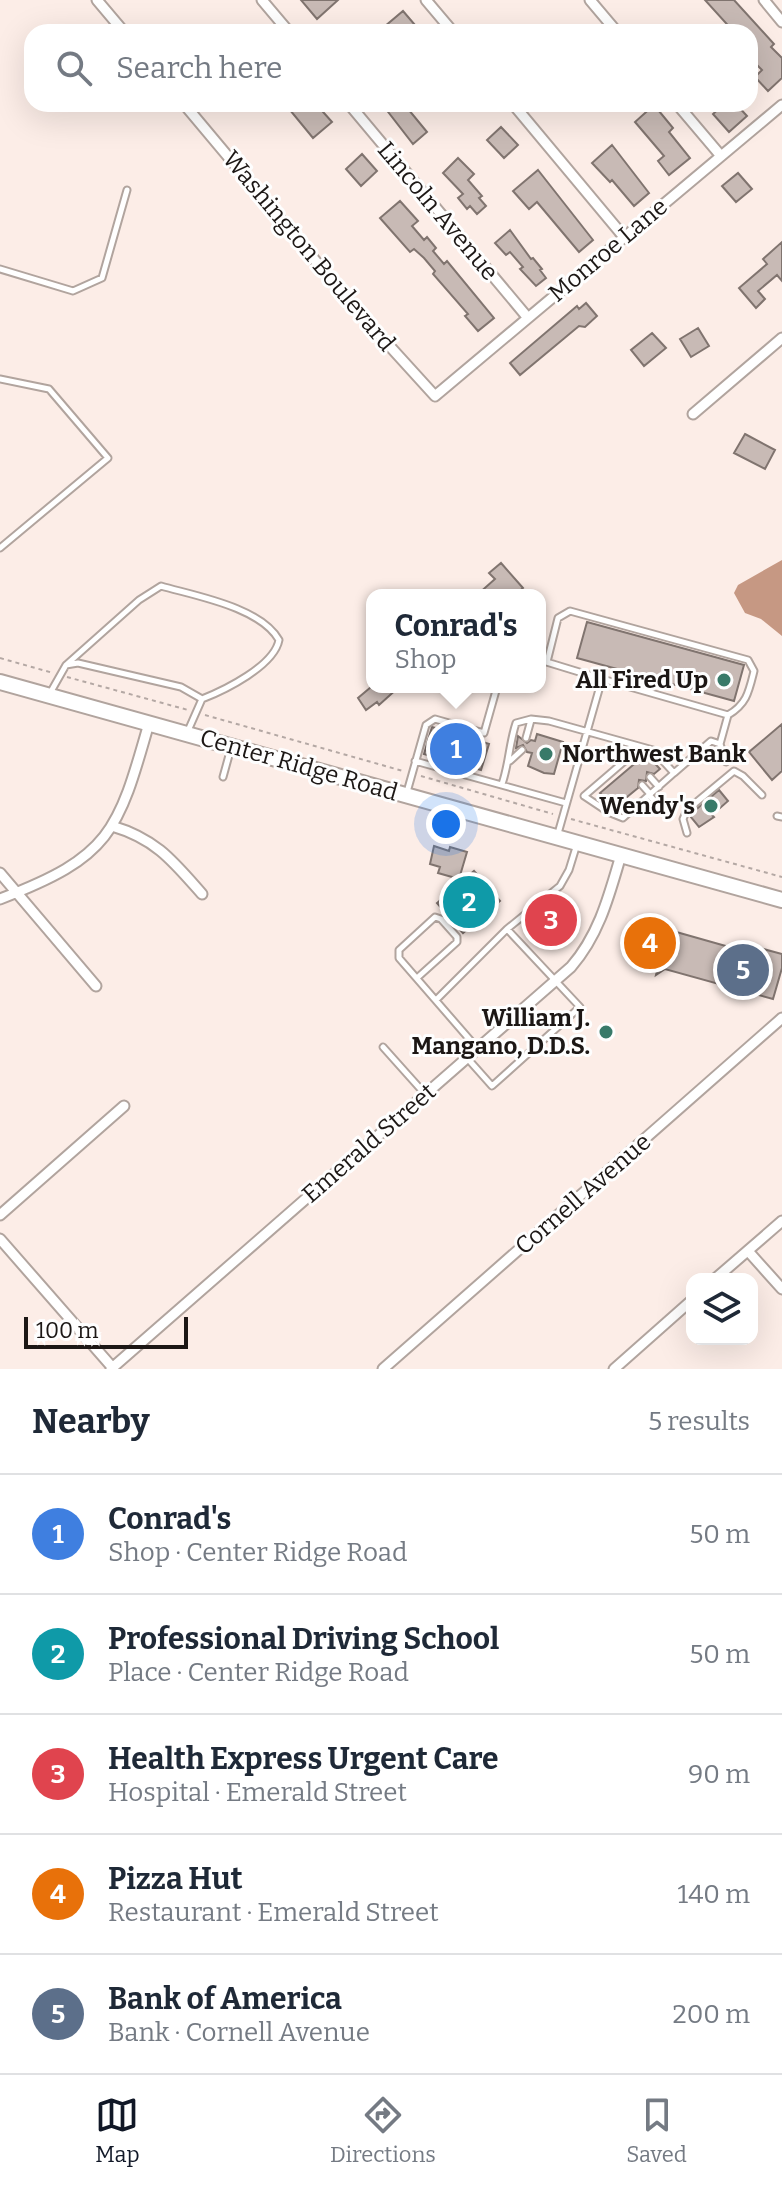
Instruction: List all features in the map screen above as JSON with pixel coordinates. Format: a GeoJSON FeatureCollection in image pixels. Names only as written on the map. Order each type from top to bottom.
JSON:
{"type":"FeatureCollection","features":[{"type":"Feature","properties":{"kind":"main road","name":"Center Ridge Road"},"geometry":{"type":"LineString","coordinates":[[0,682],[782,900]]}},
{"type":"Feature","properties":{"kind":"street"},"geometry":{"type":"LineString","coordinates":[[97,0],[117,24]]}},
{"type":"Feature","properties":{"kind":"street"},"geometry":{"type":"LineString","coordinates":[[262,0],[282,24]]}},
{"type":"Feature","properties":{"kind":"street"},"geometry":{"type":"LineString","coordinates":[[426,0],[446,24]]}},
{"type":"Feature","properties":{"kind":"street"},"geometry":{"type":"LineString","coordinates":[[590,0],[610,24]]}},
{"type":"Feature","properties":{"kind":"street"},"geometry":{"type":"LineString","coordinates":[[764,0],[782,22]]}},
{"type":"Feature","properties":{"kind":"street","name":"Monroe Lane"},"geometry":{"type":"LineString","coordinates":[[435,396],[782,105]]}},
{"type":"Feature","properties":{"kind":"street","name":"Washington Boulevard"},"geometry":{"type":"LineString","coordinates":[[191,112],[355,308],[435,396]]}},
{"type":"Feature","properties":{"kind":"street","name":"Lincoln Avenue"},"geometry":{"type":"LineString","coordinates":[[356,112],[528,318]]}},
{"type":"Feature","properties":{"kind":"street"},"geometry":{"type":"LineString","coordinates":[[520,112],[624,237]]}},
{"type":"Feature","properties":{"kind":"street"},"geometry":{"type":"LineString","coordinates":[[684,112],[721,156]]}},
{"type":"Feature","properties":{"kind":"street"},"geometry":{"type":"LineString","coordinates":[[693,414],[782,338]]}},
{"type":"Feature","properties":{"kind":"street"},"geometry":{"type":"LineString","coordinates":[[0,899],[73,867],[93,850],[123,808],[149,723]]}},
{"type":"Feature","properties":{"kind":"street"},"geometry":{"type":"LineString","coordinates":[[112,826],[145,838],[159,848],[202,894]]}},
{"type":"Feature","properties":{"kind":"street","name":"Emerald Street"},"geometry":{"type":"LineString","coordinates":[[112,1368],[468,1058],[579,957],[603,913],[621,855]]}},
{"type":"Feature","properties":{"kind":"street"},"geometry":{"type":"LineString","coordinates":[[0,873],[96,986]]}},
{"type":"Feature","properties":{"kind":"street","name":"Cornell Avenue"},"geometry":{"type":"LineString","coordinates":[[383,1369],[782,1018]]}},
{"type":"Feature","properties":{"kind":"street"},"geometry":{"type":"LineString","coordinates":[[0,1215],[124,1106]]}},
{"type":"Feature","properties":{"kind":"street"},"geometry":{"type":"LineString","coordinates":[[722,1273],[782,1221]]}},
{"type":"Feature","properties":{"kind":"street"},"geometry":{"type":"LineString","coordinates":[[0,1239],[112,1368]]}},
{"type":"Feature","properties":{"kind":"street"},"geometry":{"type":"LineString","coordinates":[[748,1251],[782,1289]]}},
{"type":"Feature","properties":{"kind":"street"},"geometry":{"type":"LineString","coordinates":[[614,1369],[686,1305]]}},
{"type":"Feature","properties":{"kind":"lane"},"geometry":{"type":"LineString","coordinates":[[0,269],[73,291],[102,278],[127,190]]}},
{"type":"Feature","properties":{"kind":"lane"},"geometry":{"type":"LineString","coordinates":[[0,379],[49,389],[108,458],[0,548]]}},
{"type":"Feature","properties":{"kind":"lane"},"geometry":{"type":"LineString","coordinates":[[49,695],[66,665],[139,600],[161,586],[211,600],[258,619],[273,629],[279,640],[278,647],[232,688],[202,699],[187,734]]}},
{"type":"Feature","properties":{"kind":"lane"},"geometry":{"type":"LineString","coordinates":[[546,652],[558,618],[570,611],[748,660],[754,671],[748,697],[742,707],[728,715],[720,744],[726,762]]}},
{"type":"Feature","properties":{"kind":"lane"},"geometry":{"type":"LineString","coordinates":[[546,662],[728,715]]}},
{"type":"Feature","properties":{"kind":"lane"},"geometry":{"type":"LineString","coordinates":[[66,665],[78,663],[129,673],[181,687],[202,699]]}},
{"type":"Feature","properties":{"kind":"lane"},"geometry":{"type":"LineString","coordinates":[[557,837],[602,679]]}},
{"type":"Feature","properties":{"kind":"lane"},"geometry":{"type":"LineString","coordinates":[[406,795],[426,725],[435,719],[484,733],[495,693]]}},
{"type":"Feature","properties":{"kind":"lane"},"geometry":{"type":"LineString","coordinates":[[526,738],[531,719]]}},
{"type":"Feature","properties":{"kind":"lane"},"geometry":{"type":"LineString","coordinates":[[502,784],[510,761],[508,746],[516,723],[531,719],[549,721],[653,750],[674,773]]}},
{"type":"Feature","properties":{"kind":"lane"},"geometry":{"type":"LineString","coordinates":[[570,792],[584,796],[623,818],[711,741],[720,744]]}},
{"type":"Feature","properties":{"kind":"lane"},"geometry":{"type":"LineString","coordinates":[[223,777],[232,747]]}},
{"type":"Feature","properties":{"kind":"lane"},"geometry":{"type":"LineString","coordinates":[[584,796],[641,747]]}},
{"type":"Feature","properties":{"kind":"lane"},"geometry":{"type":"LineString","coordinates":[[510,761],[522,750]]}},
{"type":"Feature","properties":{"kind":"lane"},"geometry":{"type":"LineString","coordinates":[[631,755],[636,761]]}},
{"type":"Feature","properties":{"kind":"lane"},"geometry":{"type":"LineString","coordinates":[[415,761],[566,803]]}},
{"type":"Feature","properties":{"kind":"lane"},"geometry":{"type":"LineString","coordinates":[[622,763],[628,769]]}},
{"type":"Feature","properties":{"kind":"lane"},"geometry":{"type":"LineString","coordinates":[[687,833],[683,819],[687,810],[734,771],[762,795]]}},
{"type":"Feature","properties":{"kind":"lane"},"geometry":{"type":"LineString","coordinates":[[650,777],[659,787]]}},
{"type":"Feature","properties":{"kind":"lane"},"geometry":{"type":"LineString","coordinates":[[603,780],[608,785]]}},
{"type":"Feature","properties":{"kind":"lane"},"geometry":{"type":"LineString","coordinates":[[642,785],[667,814]]}},
{"type":"Feature","properties":{"kind":"lane"},"geometry":{"type":"LineString","coordinates":[[623,801],[631,811]]}},
{"type":"Feature","properties":{"kind":"lane"},"geometry":{"type":"LineString","coordinates":[[436,1000],[507,929],[560,886],[569,870],[577,843]]}},
{"type":"Feature","properties":{"kind":"lane"},"geometry":{"type":"LineString","coordinates":[[417,978],[457,942],[457,937],[441,919],[435,917],[399,950],[399,958],[478,1049]]}},
{"type":"Feature","properties":{"kind":"lane"},"geometry":{"type":"LineString","coordinates":[[468,1058],[492,1086],[580,1007],[507,929]]}},
{"type":"Feature","properties":{"kind":"lane"},"geometry":{"type":"LineString","coordinates":[[383,1047],[425,1095]]}},
{"type":"Feature","properties":{"kind":"path"},"geometry":{"type":"LineString","coordinates":[[0,658],[782,877]]}},
{"type":"Feature","properties":{"kind":"shaded area"},"geometry":{"type":"Polygon","coordinates":[[[782,560],[782,636],[761,619],[745,613],[734,593],[738,585],[782,560]]]}},
{"type":"Feature","properties":{"kind":"building"},"geometry":{"type":"Polygon","coordinates":[[[301,0],[338,0],[317,19],[301,0]]]}},
{"type":"Feature","properties":{"kind":"building"},"geometry":{"type":"Polygon","coordinates":[[[705,0],[734,0],[756,24],[727,24],[705,0]]]}},
{"type":"Feature","properties":{"kind":"building"},"geometry":{"type":"Polygon","coordinates":[[[403,11],[414,24],[388,24],[403,11]]]}},
{"type":"Feature","properties":{"kind":"building"},"geometry":{"type":"Polygon","coordinates":[[[758,26],[782,58],[782,78],[768,91],[758,80],[762,70],[758,66],[758,26]]]}},
{"type":"Feature","properties":{"kind":"building"},"geometry":{"type":"Polygon","coordinates":[[[292,112],[323,112],[332,122],[313,138],[292,112]]]}},
{"type":"Feature","properties":{"kind":"building"},"geometry":{"type":"Polygon","coordinates":[[[388,112],[411,112],[427,132],[413,144],[388,112]]]}},
{"type":"Feature","properties":{"kind":"building"},"geometry":{"type":"Polygon","coordinates":[[[646,112],[660,112],[673,128],[669,132],[690,158],[669,175],[658,161],[664,156],[635,122],[646,112]]]}},
{"type":"Feature","properties":{"kind":"building"},"geometry":{"type":"Polygon","coordinates":[[[743,112],[747,116],[729,132],[713,114],[743,112]]]}},
{"type":"Feature","properties":{"kind":"building"},"geometry":{"type":"Polygon","coordinates":[[[501,127],[518,145],[504,158],[487,140],[501,127]]]}},
{"type":"Feature","properties":{"kind":"building"},"geometry":{"type":"Polygon","coordinates":[[[612,145],[649,193],[634,206],[612,180],[610,182],[592,163],[612,145]]]}},
{"type":"Feature","properties":{"kind":"building"},"geometry":{"type":"Polygon","coordinates":[[[362,154],[377,171],[361,186],[346,169],[362,154]]]}},
{"type":"Feature","properties":{"kind":"building"},"geometry":{"type":"Polygon","coordinates":[[[458,158],[474,174],[468,180],[482,196],[479,198],[486,206],[477,214],[470,206],[467,209],[458,198],[463,194],[443,173],[458,158]]]}},
{"type":"Feature","properties":{"kind":"building"},"geometry":{"type":"Polygon","coordinates":[[[538,170],[593,240],[579,252],[537,202],[529,209],[513,191],[538,170]]]}},
{"type":"Feature","properties":{"kind":"building"},"geometry":{"type":"Polygon","coordinates":[[[738,173],[752,189],[736,202],[722,186],[738,173]]]}},
{"type":"Feature","properties":{"kind":"building"},"geometry":{"type":"Polygon","coordinates":[[[400,201],[418,221],[412,226],[424,240],[427,237],[436,248],[433,251],[444,264],[447,261],[494,318],[478,331],[424,258],[414,249],[410,252],[380,218],[400,201]]]}},
{"type":"Feature","properties":{"kind":"building"},"geometry":{"type":"Polygon","coordinates":[[[510,230],[542,269],[546,278],[536,286],[510,252],[506,255],[495,243],[510,230]]]}},
{"type":"Feature","properties":{"kind":"building"},"geometry":{"type":"Polygon","coordinates":[[[782,242],[782,281],[777,275],[758,291],[765,299],[756,308],[739,288],[767,264],[763,259],[782,242]]]}},
{"type":"Feature","properties":{"kind":"building"},"geometry":{"type":"Polygon","coordinates":[[[586,303],[597,316],[585,327],[579,326],[520,375],[510,363],[577,306],[579,309],[586,303]]]}},
{"type":"Feature","properties":{"kind":"building"},"geometry":{"type":"Polygon","coordinates":[[[698,328],[709,346],[691,357],[680,339],[698,328]]]}},
{"type":"Feature","properties":{"kind":"building"},"geometry":{"type":"Polygon","coordinates":[[[652,333],[666,348],[644,366],[631,350],[652,333]]]}},
{"type":"Feature","properties":{"kind":"building"},"geometry":{"type":"Polygon","coordinates":[[[745,434],[775,450],[765,469],[734,453],[745,434]]]}},
{"type":"Feature","properties":{"kind":"building"},"geometry":{"type":"Polygon","coordinates":[[[501,563],[523,588],[484,589],[495,579],[489,573],[501,563]]]}},
{"type":"Feature","properties":{"kind":"building"},"geometry":{"type":"Polygon","coordinates":[[[587,622],[744,665],[734,701],[577,658],[587,622]]]}},
{"type":"Feature","properties":{"kind":"building"},"geometry":{"type":"Polygon","coordinates":[[[366,691],[392,693],[379,705],[377,702],[366,710],[358,698],[366,691]]]}},
{"type":"Feature","properties":{"kind":"building"},"geometry":{"type":"Polygon","coordinates":[[[782,724],[782,771],[772,780],[749,752],[782,724]]]}},
{"type":"Feature","properties":{"kind":"building"},"geometry":{"type":"Polygon","coordinates":[[[432,727],[489,744],[481,770],[424,754],[432,727]]]}},
{"type":"Feature","properties":{"kind":"building","name":"Northwest Bank"},"geometry":{"type":"Polygon","coordinates":[[[537,734],[563,742],[554,774],[528,766],[532,753],[527,752],[523,745],[516,748],[518,736],[527,743],[535,741],[537,734]]]}},
{"type":"Feature","properties":{"kind":"building"},"geometry":{"type":"Polygon","coordinates":[[[646,754],[660,769],[654,774],[647,772],[646,781],[639,780],[638,788],[627,797],[619,797],[619,805],[614,808],[600,793],[646,754]]]}},
{"type":"Feature","properties":{"kind":"building"},"geometry":{"type":"Polygon","coordinates":[[[719,790],[728,801],[712,815],[714,817],[699,827],[690,816],[719,790]]]}},
{"type":"Feature","properties":{"kind":"building"},"geometry":{"type":"Polygon","coordinates":[[[434,846],[467,852],[459,879],[438,873],[440,867],[430,864],[434,846]]]}},
{"type":"Feature","properties":{"kind":"building"},"geometry":{"type":"Polygon","coordinates":[[[474,871],[500,901],[463,933],[437,903],[474,871]]]}},
{"type":"Feature","properties":{"kind":"building"},"geometry":{"type":"Polygon","coordinates":[[[560,900],[573,914],[544,940],[531,926],[536,921],[534,918],[560,900]]]}},
{"type":"Feature","properties":{"kind":"building"},"geometry":{"type":"Polygon","coordinates":[[[641,922],[754,954],[756,947],[782,954],[782,968],[773,999],[665,969],[656,975],[658,967],[631,959],[641,922]]]}},
{"type":"Feature","properties":{"kind":"place","name":"All Fired Up"},"geometry":{"type":"Point","coordinates":[724,680]}},
{"type":"Feature","properties":{"kind":"place","name":"Conrad's"},"geometry":{"type":"Point","coordinates":[456,749]}},
{"type":"Feature","properties":{"kind":"place","name":"Northwest Bank"},"geometry":{"type":"Point","coordinates":[546,754]}},
{"type":"Feature","properties":{"kind":"place","name":"Wendy's"},"geometry":{"type":"Point","coordinates":[711,806]}},
{"type":"Feature","properties":{"kind":"place","name":"Professional Driving School"},"geometry":{"type":"Point","coordinates":[469,902]}},
{"type":"Feature","properties":{"kind":"place","name":"Health Express Urgent Care"},"geometry":{"type":"Point","coordinates":[551,920]}},
{"type":"Feature","properties":{"kind":"place","name":"Pizza Hut"},"geometry":{"type":"Point","coordinates":[650,943]}},
{"type":"Feature","properties":{"kind":"place","name":"Bank of America"},"geometry":{"type":"Point","coordinates":[743,970]}},
{"type":"Feature","properties":{"kind":"place","name":"William J. Mangano, D.D.S."},"geometry":{"type":"Point","coordinates":[606,1032]}}]}
